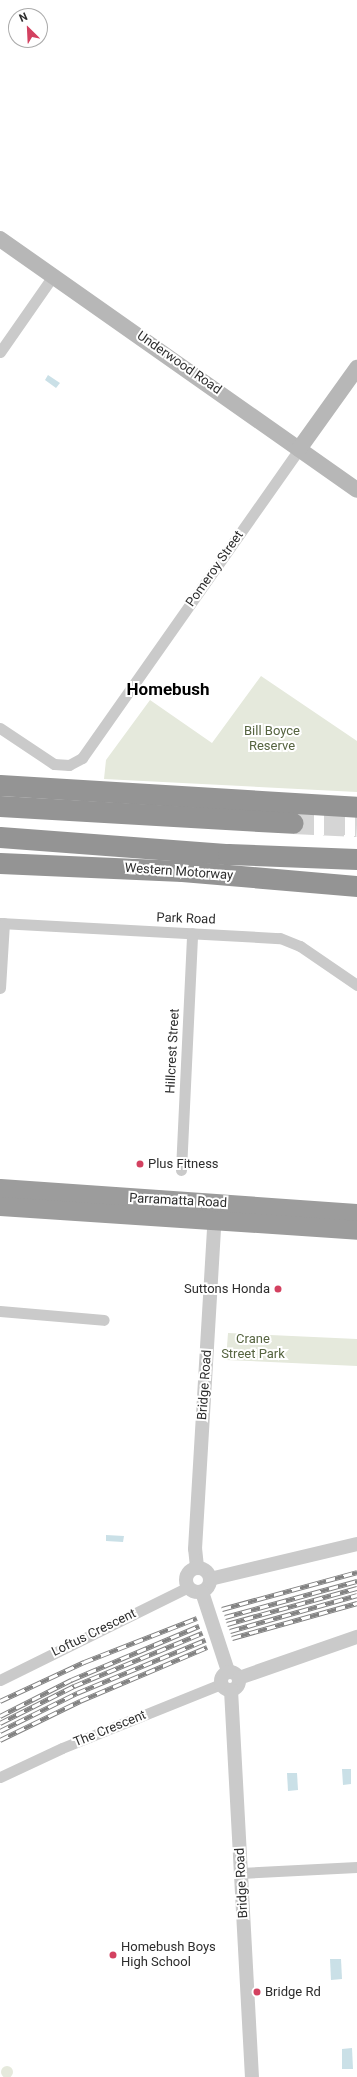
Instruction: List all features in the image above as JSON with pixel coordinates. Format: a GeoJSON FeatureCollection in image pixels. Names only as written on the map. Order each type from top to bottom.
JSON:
{"type":"FeatureCollection","features":[{"type":"Feature","properties":{"kind":"highway"},"geometry":{"type":"LineString","coordinates":[[0,785],[301,802],[357,807]]}},
{"type":"Feature","properties":{"kind":"highway"},"geometry":{"type":"LineString","coordinates":[[0,806],[293,823]]}},
{"type":"Feature","properties":{"kind":"highway","name":"Western Motorway"},"geometry":{"type":"LineString","coordinates":[[0,837],[228,854],[357,858]]}},
{"type":"Feature","properties":{"kind":"highway","name":"Western Motorway"},"geometry":{"type":"LineString","coordinates":[[0,863],[182,871],[357,886]]}},
{"type":"Feature","properties":{"kind":"highway"},"geometry":{"type":"LineString","coordinates":[[0,867],[63,865]]}},
{"type":"Feature","properties":{"kind":"highway","name":"Parramatta Road"},"geometry":{"type":"LineString","coordinates":[[0,1188],[357,1213]]}},
{"type":"Feature","properties":{"kind":"highway","name":"Parramatta Road"},"geometry":{"type":"LineString","coordinates":[[0,1206],[357,1230]]}},
{"type":"Feature","properties":{"kind":"main road","name":"Underwood Road"},"geometry":{"type":"LineString","coordinates":[[0,239],[357,490]]}},
{"type":"Feature","properties":{"kind":"main road","name":"Pomeroy Street"},"geometry":{"type":"LineString","coordinates":[[298,449],[357,368]]}},
{"type":"Feature","properties":{"kind":"street"},"geometry":{"type":"LineString","coordinates":[[0,352],[53,276]]}},
{"type":"Feature","properties":{"kind":"street","name":"Pomeroy Street"},"geometry":{"type":"LineString","coordinates":[[0,728],[46,760],[61,766],[69,765],[88,750],[298,449]]}},
{"type":"Feature","properties":{"kind":"street"},"geometry":{"type":"LineString","coordinates":[[0,988],[2,923]]}},
{"type":"Feature","properties":{"kind":"street","name":"Park Road"},"geometry":{"type":"LineString","coordinates":[[2,923],[280,938],[300,946],[357,985]]}},
{"type":"Feature","properties":{"kind":"street","name":"Hillcrest Street"},"geometry":{"type":"LineString","coordinates":[[181,1170],[192,933]]}},
{"type":"Feature","properties":{"kind":"street","name":"Bridge Road"},"geometry":{"type":"LineString","coordinates":[[197,1567],[195,1549],[216,1203]]}},
{"type":"Feature","properties":{"kind":"street"},"geometry":{"type":"LineString","coordinates":[[0,1310],[104,1320]]}},
{"type":"Feature","properties":{"kind":"street"},"geometry":{"type":"LineString","coordinates":[[210,1579],[357,1544]]}},
{"type":"Feature","properties":{"kind":"street"},"geometry":{"type":"LineString","coordinates":[[204,1598],[188,1587],[185,1580],[187,1573],[197,1567],[207,1571],[210,1579],[204,1598],[222,1653],[238,1686],[226,1687]]}},
{"type":"Feature","properties":{"kind":"street","name":"Loftus Crescent"},"geometry":{"type":"LineString","coordinates":[[0,1680],[188,1587]]}},
{"type":"Feature","properties":{"kind":"street"},"geometry":{"type":"LineString","coordinates":[[233,1675],[357,1638]]}},
{"type":"Feature","properties":{"kind":"street","name":"Bridge Road"},"geometry":{"type":"LineString","coordinates":[[226,1687],[241,1873],[252,2077]]}},
{"type":"Feature","properties":{"kind":"street","name":"The Crescent"},"geometry":{"type":"LineString","coordinates":[[0,1777],[62,1748],[226,1687]]}},
{"type":"Feature","properties":{"kind":"street"},"geometry":{"type":"LineString","coordinates":[[241,1873],[357,1867]]}},
{"type":"Feature","properties":{"kind":"green space","name":"Bill Boyce Reserve"},"geometry":{"type":"Polygon","coordinates":[[[261,676],[357,741],[357,792],[104,779],[106,760],[150,700],[212,743],[261,676]]]}},
{"type":"Feature","properties":{"kind":"green space","name":"Crane Street Park"},"geometry":{"type":"Polygon","coordinates":[[[228,1333],[357,1339],[357,1366],[226,1360],[228,1333]]]}},
{"type":"Feature","properties":{"kind":"green space"},"geometry":{"type":"Polygon","coordinates":[[[5,2066],[9,2066],[13,2072],[9,2078],[5,2078],[1,2074],[1,2070],[5,2066]]]}},
{"type":"Feature","properties":{"kind":"water"},"geometry":{"type":"Polygon","coordinates":[[[48,375],[60,383],[56,388],[45,380],[48,375]]]}},
{"type":"Feature","properties":{"kind":"water"},"geometry":{"type":"Polygon","coordinates":[[[106,1535],[124,1536],[123,1542],[106,1541],[106,1535]]]}},
{"type":"Feature","properties":{"kind":"water"},"geometry":{"type":"Polygon","coordinates":[[[342,1769],[351,1769],[351,1784],[343,1785],[342,1769]]]}},
{"type":"Feature","properties":{"kind":"water"},"geometry":{"type":"Polygon","coordinates":[[[287,1773],[297,1773],[298,1790],[288,1791],[287,1773]]]}},
{"type":"Feature","properties":{"kind":"water"},"geometry":{"type":"Polygon","coordinates":[[[330,1959],[341,1959],[342,1979],[331,1980],[330,1959]]]}},
{"type":"Feature","properties":{"kind":"water"},"geometry":{"type":"Polygon","coordinates":[[[352,2048],[353,2069],[342,2069],[342,2049],[352,2048]]]}},
{"type":"Feature","properties":{"kind":"tunnel"},"geometry":{"type":"LineString","coordinates":[[293,823],[357,826]]}},
{"type":"Feature","properties":{"kind":"railway"},"geometry":{"type":"LineString","coordinates":[[222,1609],[357,1572]]}},
{"type":"Feature","properties":{"kind":"railway"},"geometry":{"type":"LineString","coordinates":[[225,1617],[357,1581]]}},
{"type":"Feature","properties":{"kind":"railway"},"geometry":{"type":"LineString","coordinates":[[227,1624],[357,1588]]}},
{"type":"Feature","properties":{"kind":"railway"},"geometry":{"type":"LineString","coordinates":[[230,1631],[357,1595]]}},
{"type":"Feature","properties":{"kind":"railway"},"geometry":{"type":"LineString","coordinates":[[232,1638],[357,1603]]}},
{"type":"Feature","properties":{"kind":"railway"},"geometry":{"type":"LineString","coordinates":[[0,1701],[84,1662],[197,1618]]}},
{"type":"Feature","properties":{"kind":"railway"},"geometry":{"type":"LineString","coordinates":[[0,1716],[71,1680],[199,1626]]}},
{"type":"Feature","properties":{"kind":"railway"},"geometry":{"type":"LineString","coordinates":[[0,1723],[74,1686],[202,1633]]}},
{"type":"Feature","properties":{"kind":"railway"},"geometry":{"type":"LineString","coordinates":[[0,1731],[77,1693],[205,1640]]}},
{"type":"Feature","properties":{"kind":"railway"},"geometry":{"type":"LineString","coordinates":[[0,1740],[80,1701],[207,1647]]}},
{"type":"Feature","properties":{"kind":"place","name":"Plus Fitness"},"geometry":{"type":"Point","coordinates":[140,1164]}},
{"type":"Feature","properties":{"kind":"place","name":"Suttons Honda"},"geometry":{"type":"Point","coordinates":[278,1289]}},
{"type":"Feature","properties":{"kind":"place","name":"Homebush Boys High School"},"geometry":{"type":"Point","coordinates":[113,1955]}},
{"type":"Feature","properties":{"kind":"place","name":"Bridge Rd"},"geometry":{"type":"Point","coordinates":[257,1992]}},
{"type":"Feature","properties":{"kind":"district","name":"Homebush"},"geometry":{"type":"Point","coordinates":[168,690]}}]}
